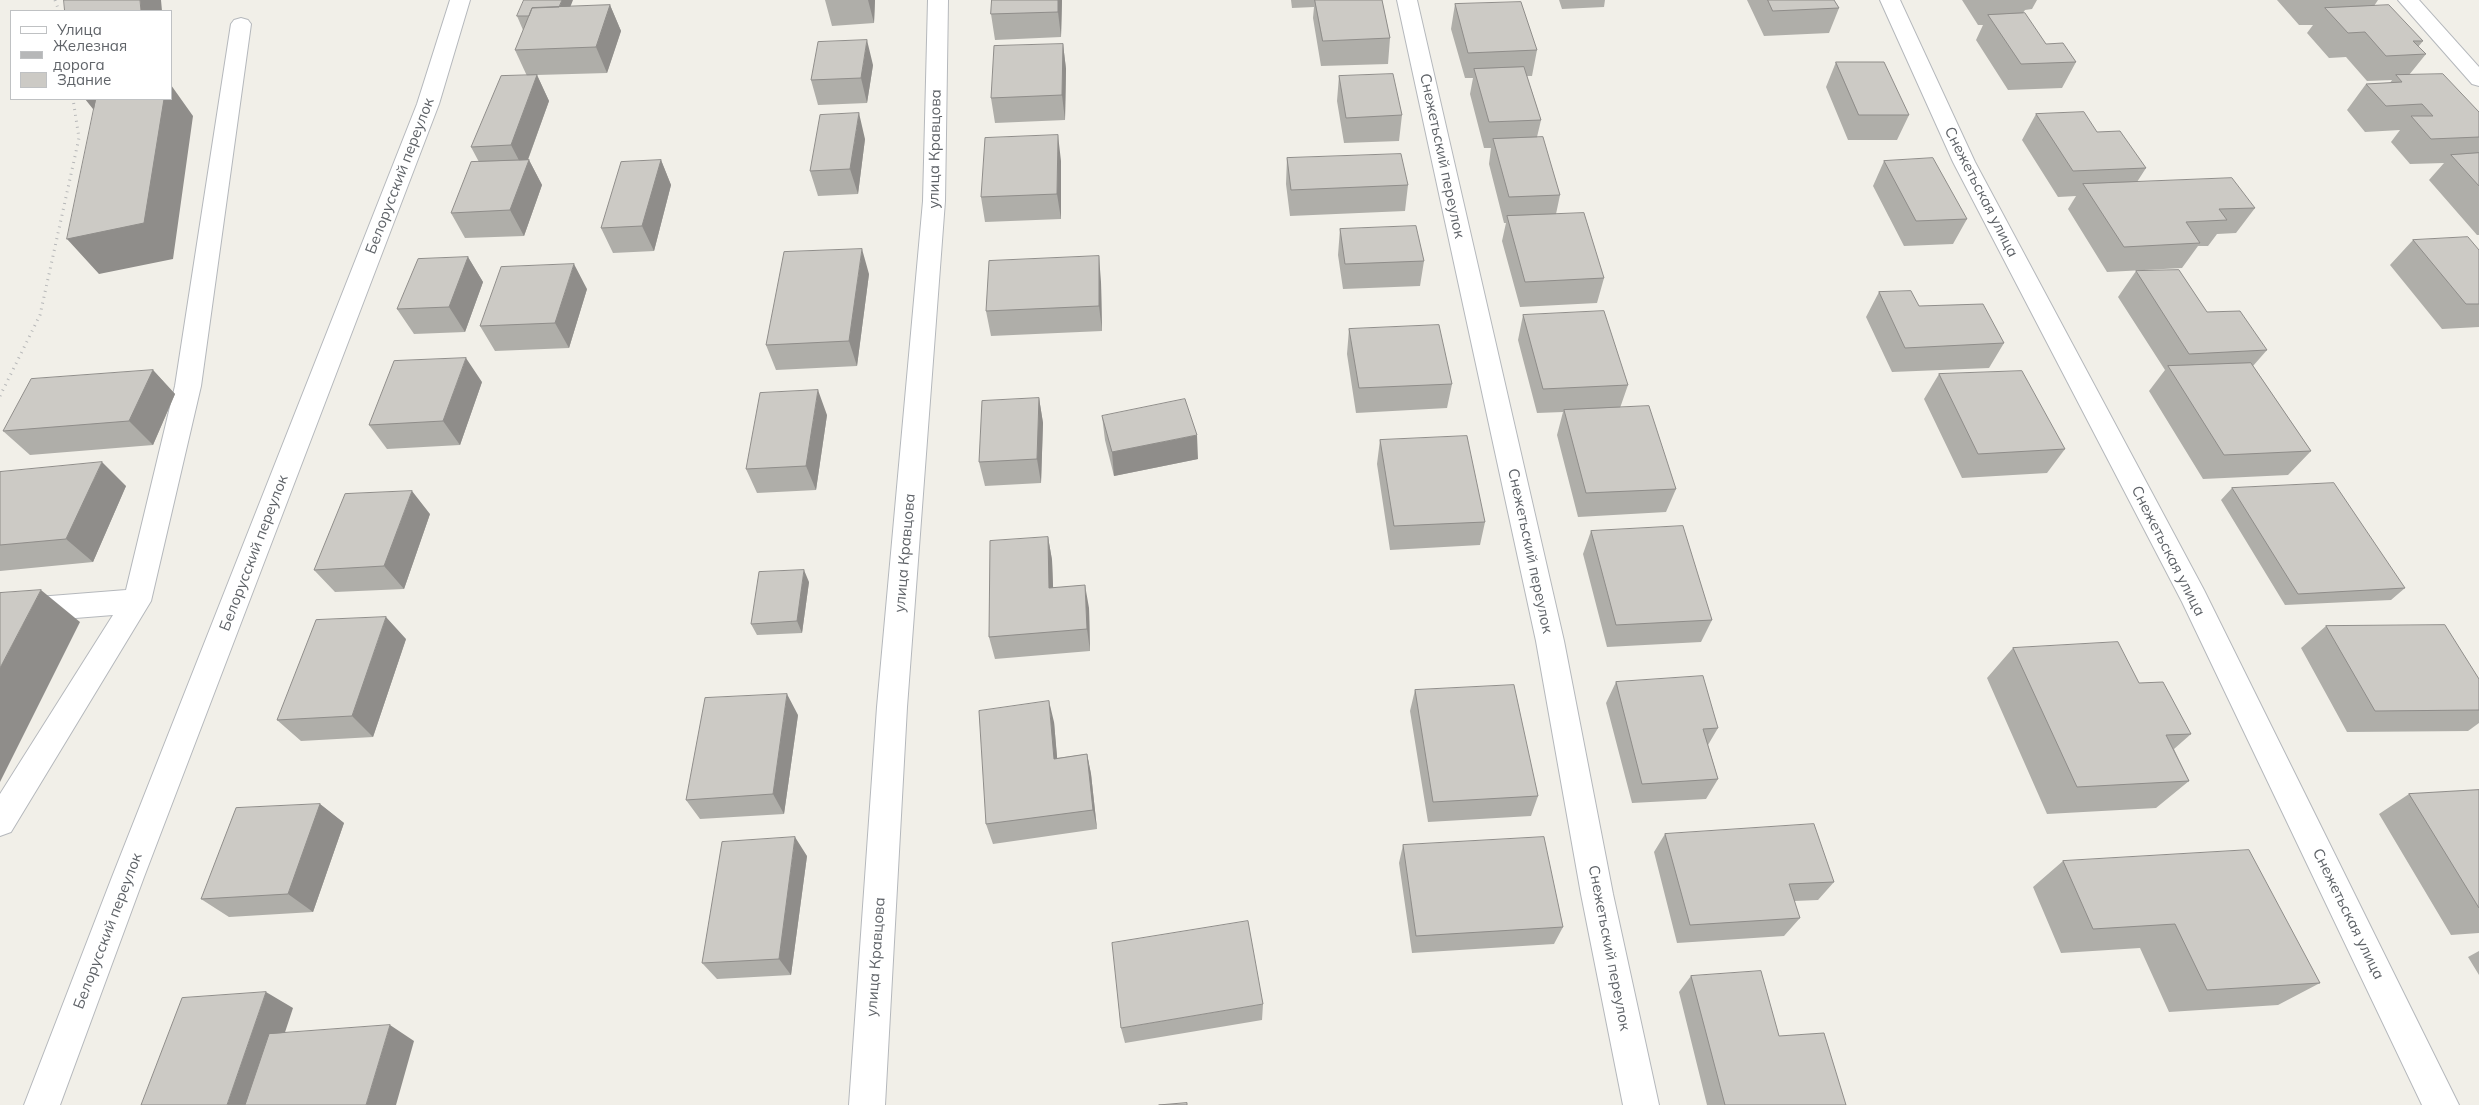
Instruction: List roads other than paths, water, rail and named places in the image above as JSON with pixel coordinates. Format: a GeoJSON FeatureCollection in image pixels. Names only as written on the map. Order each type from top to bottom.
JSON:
{"type":"FeatureCollection","features":[{"type":"Feature","properties":{"kind":"street","name":"Белорусский переулок"},"geometry":{"type":"LineString","coordinates":[[42,1105],[128,877],[428,104],[460,0]]}},
{"type":"Feature","properties":{"kind":"street","name":"улица Кравцова"},"geometry":{"type":"LineString","coordinates":[[867,1105],[892,707],[934,201],[938,0]]}},
{"type":"Feature","properties":{"kind":"street","name":"Снежетьский переулок"},"geometry":{"type":"LineString","coordinates":[[1407,0],[1550,641],[1598,894],[1641,1105]]}},
{"type":"Feature","properties":{"kind":"street","name":"Снежетьская улица"},"geometry":{"type":"LineString","coordinates":[[1890,0],[1964,162],[2194,598],[2441,1105]]}},
{"type":"Feature","properties":{"kind":"street"},"geometry":{"type":"LineString","coordinates":[[2408,0],[2479,80]]}},
{"type":"Feature","properties":{"kind":"street"},"geometry":{"type":"LineString","coordinates":[[0,822],[137,601],[188,386],[241,24]]}},
{"type":"Feature","properties":{"kind":"street"},"geometry":{"type":"LineString","coordinates":[[0,612],[137,601]]}},
{"type":"Feature","properties":{"kind":"railway"},"geometry":{"type":"LineString","coordinates":[[55,0],[59,10]]}},
{"type":"Feature","properties":{"kind":"railway"},"geometry":{"type":"LineString","coordinates":[[0,396],[40,315],[79,138],[73,100]]}}]}
